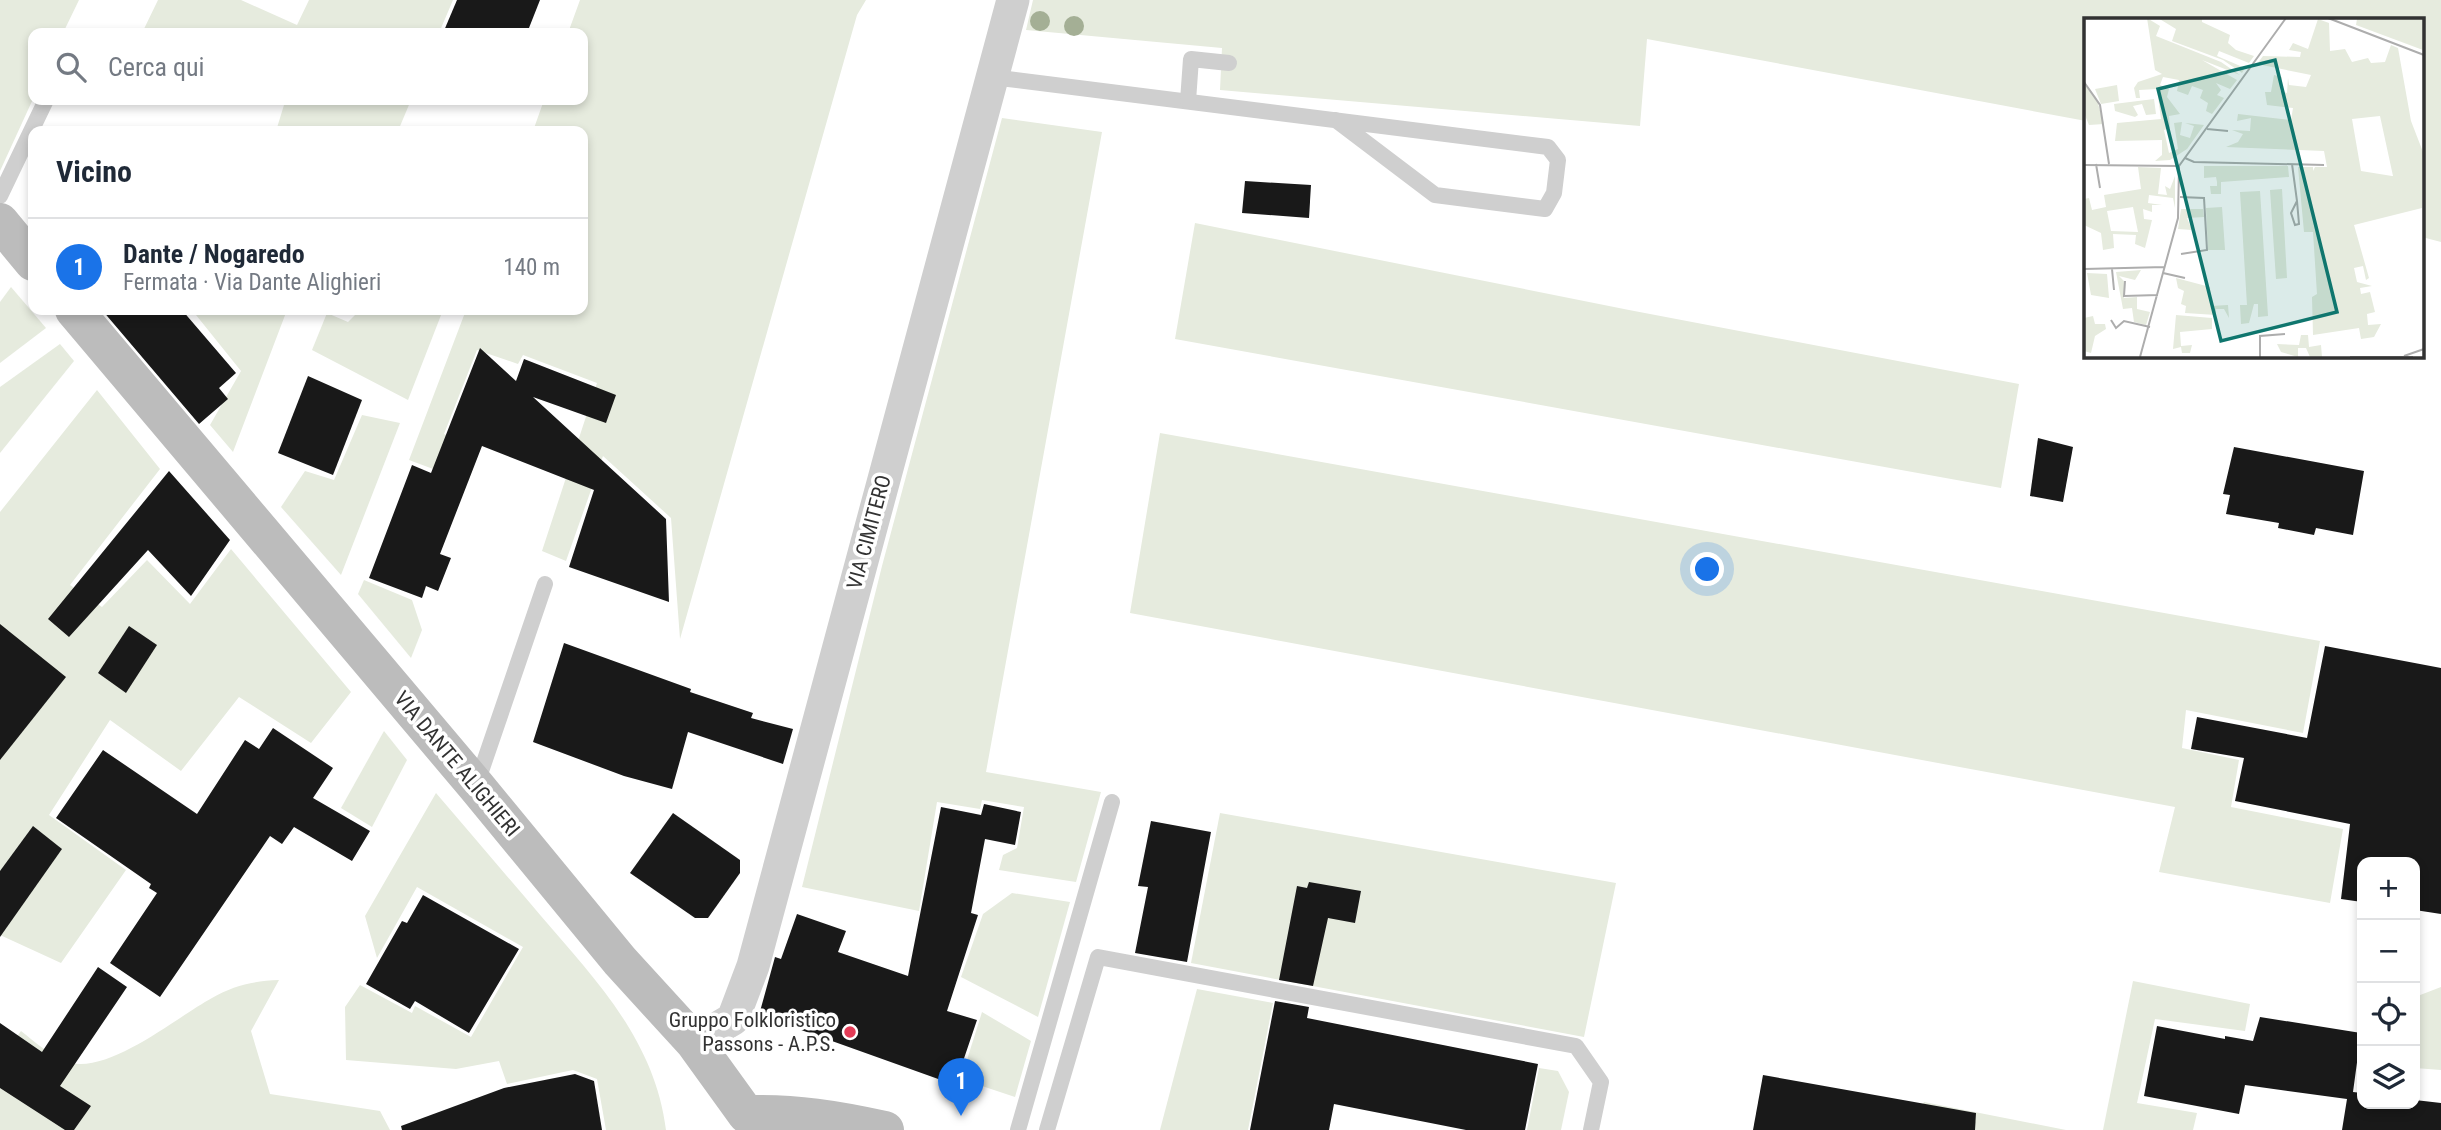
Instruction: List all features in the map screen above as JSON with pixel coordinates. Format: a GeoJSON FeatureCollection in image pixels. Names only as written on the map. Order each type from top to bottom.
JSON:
{"type":"FeatureCollection","features":[{"type":"Feature","properties":{"kind":"street","name":"VIA CIMITERO"},"geometry":{"type":"LineString","coordinates":[[694,1042],[733,1018],[753,966],[1013,0]]}},
{"type":"Feature","properties":{"kind":"street"},"geometry":{"type":"LineString","coordinates":[[0,222],[28,256]]}},
{"type":"Feature","properties":{"kind":"street","name":"VIA DANTE ALIGHIERI"},"geometry":{"type":"LineString","coordinates":[[78,315],[476,786],[620,961],[694,1042],[743,1122],[789,1113],[831,1118],[885,1130]]}},
{"type":"Feature","properties":{"kind":"lane"},"geometry":{"type":"LineString","coordinates":[[1188,101],[1191,59],[1229,63]]}},
{"type":"Feature","properties":{"kind":"lane"},"geometry":{"type":"LineString","coordinates":[[992,77],[1188,101],[1548,147],[1558,160],[1554,193],[1545,208],[1435,195],[1336,120]]}},
{"type":"Feature","properties":{"kind":"lane"},"geometry":{"type":"LineString","coordinates":[[34,126],[44,105]]}},
{"type":"Feature","properties":{"kind":"lane"},"geometry":{"type":"LineString","coordinates":[[0,196],[28,138]]}},
{"type":"Feature","properties":{"kind":"lane"},"geometry":{"type":"LineString","coordinates":[[476,786],[545,584]]}},
{"type":"Feature","properties":{"kind":"lane"},"geometry":{"type":"LineString","coordinates":[[1018,1130],[1112,802]]}},
{"type":"Feature","properties":{"kind":"lane"},"geometry":{"type":"LineString","coordinates":[[1047,1130],[1098,957],[1576,1046],[1601,1082],[1591,1130]]}},
{"type":"Feature","properties":{"kind":"shaded area"},"geometry":{"type":"Polygon","coordinates":[[[0,0],[79,0],[65,28],[28,28],[28,105],[30,105],[0,171],[0,0]]]}},
{"type":"Feature","properties":{"kind":"shaded area"},"geometry":{"type":"Polygon","coordinates":[[[158,0],[241,0],[297,25],[309,0],[453,0],[441,28],[144,28],[158,0]]]}},
{"type":"Feature","properties":{"kind":"shaded area"},"geometry":{"type":"Polygon","coordinates":[[[580,0],[866,0],[857,15],[680,639],[671,518],[603,456],[566,561],[542,551],[597,383],[523,355],[518,364],[477,350],[444,434],[480,449],[468,482],[409,460],[464,315],[588,315],[588,126],[535,126],[542,105],[588,105],[588,28],[570,28],[580,0]]]}},
{"type":"Feature","properties":{"kind":"shaded area"},"geometry":{"type":"Polygon","coordinates":[[[1033,0],[2441,0],[2441,242],[2424,238],[2424,18],[2084,18],[2084,121],[1647,39],[1640,126],[1220,90],[1222,48],[1026,30],[1033,0]]]}},
{"type":"Feature","properties":{"kind":"shaded area"},"geometry":{"type":"Polygon","coordinates":[[[284,105],[409,105],[400,126],[278,126],[284,105]]]}},
{"type":"Feature","properties":{"kind":"shaded area"},"geometry":{"type":"Polygon","coordinates":[[[1002,118],[1102,132],[986,772],[1101,792],[1076,882],[999,870],[1003,855],[1017,848],[1024,807],[982,800],[980,809],[937,802],[919,911],[802,887],[882,566],[1002,118]]]}},
{"type":"Feature","properties":{"kind":"shaded area"},"geometry":{"type":"Polygon","coordinates":[[[1195,223],[1629,310],[2019,384],[2001,488],[1175,339],[1195,223]]]}},
{"type":"Feature","properties":{"kind":"shaded area"},"geometry":{"type":"Polygon","coordinates":[[[11,287],[28,307],[28,315],[35,315],[46,328],[0,363],[0,302],[11,287]]]}},
{"type":"Feature","properties":{"kind":"shaded area"},"geometry":{"type":"Polygon","coordinates":[[[196,315],[285,315],[233,452],[210,425],[241,371],[196,315]]]}},
{"type":"Feature","properties":{"kind":"shaded area"},"geometry":{"type":"Polygon","coordinates":[[[326,315],[348,322],[355,315],[441,315],[408,400],[312,350],[326,315]]]}},
{"type":"Feature","properties":{"kind":"shaded area"},"geometry":{"type":"Polygon","coordinates":[[[60,344],[74,361],[0,453],[0,387],[60,344]]]}},
{"type":"Feature","properties":{"kind":"shaded area"},"geometry":{"type":"Polygon","coordinates":[[[97,390],[160,469],[70,585],[102,607],[147,560],[190,604],[231,549],[351,692],[311,743],[239,697],[181,771],[110,720],[49,815],[126,870],[61,963],[0,935],[0,512],[97,390]]]}},
{"type":"Feature","properties":{"kind":"shaded area"},"geometry":{"type":"Polygon","coordinates":[[[362,415],[400,423],[341,575],[281,507],[305,471],[334,480],[362,415]]]}},
{"type":"Feature","properties":{"kind":"shaded area"},"geometry":{"type":"Polygon","coordinates":[[[1160,433],[2320,641],[2303,733],[2186,710],[2182,748],[2239,760],[2231,807],[2343,829],[2330,903],[2159,872],[2175,807],[1130,613],[1160,433]]]}},
{"type":"Feature","properties":{"kind":"shaded area"},"geometry":{"type":"Polygon","coordinates":[[[364,580],[412,600],[422,630],[411,658],[358,594],[364,580]]]}},
{"type":"Feature","properties":{"kind":"shaded area"},"geometry":{"type":"Polygon","coordinates":[[[384,731],[407,760],[372,827],[341,808],[384,731]]]}},
{"type":"Feature","properties":{"kind":"shaded area"},"geometry":{"type":"Polygon","coordinates":[[[436,793],[602,988],[620,1014],[650,1068],[660,1098],[666,1130],[606,1130],[597,1079],[573,1070],[507,1084],[499,1061],[456,1069],[346,1060],[345,1007],[360,985],[412,1013],[415,1006],[471,1037],[523,947],[417,887],[377,958],[365,916],[436,793]]]}},
{"type":"Feature","properties":{"kind":"shaded area"},"geometry":{"type":"Polygon","coordinates":[[[1220,813],[1616,883],[1584,1037],[1191,963],[1220,813]]]}},
{"type":"Feature","properties":{"kind":"shaded area"},"geometry":{"type":"Polygon","coordinates":[[[1012,893],[1070,902],[1038,1017],[961,977],[983,914],[1012,893]]]}},
{"type":"Feature","properties":{"kind":"shaded area"},"geometry":{"type":"Polygon","coordinates":[[[279,980],[251,1031],[270,1094],[380,1111],[390,1130],[0,1130],[0,1060],[21,1031],[58,1057],[71,1063],[87,1064],[144,1041],[228,990],[279,980]]]}},
{"type":"Feature","properties":{"kind":"shaded area"},"geometry":{"type":"Polygon","coordinates":[[[2133,981],[2250,1004],[2245,1031],[2155,1019],[2137,1103],[2197,1113],[2193,1130],[2103,1130],[2133,981]]]}},
{"type":"Feature","properties":{"kind":"shaded area"},"geometry":{"type":"Polygon","coordinates":[[[2441,987],[2441,1070],[2420,1068],[2420,995],[2441,987]]]}},
{"type":"Feature","properties":{"kind":"shaded area"},"geometry":{"type":"Polygon","coordinates":[[[1197,989],[1273,1003],[1248,1130],[1160,1130],[1197,989]]]}},
{"type":"Feature","properties":{"kind":"shaded area"},"geometry":{"type":"Polygon","coordinates":[[[982,1012],[1031,1041],[1015,1097],[961,1079],[982,1012]]]}},
{"type":"Feature","properties":{"kind":"shaded area"},"geometry":{"type":"Polygon","coordinates":[[[1539,1068],[1558,1071],[1569,1092],[1561,1130],[1527,1130],[1539,1068]]]}},
{"type":"Feature","properties":{"kind":"shaded area"},"geometry":{"type":"Polygon","coordinates":[[[1924,1102],[2066,1130],[1908,1130],[1924,1102]]]}},
{"type":"Feature","properties":{"kind":"building"},"geometry":{"type":"Polygon","coordinates":[[[457,0],[540,0],[529,28],[445,28],[457,0]]]}},
{"type":"Feature","properties":{"kind":"building"},"geometry":{"type":"Polygon","coordinates":[[[1245,181],[1311,185],[1309,218],[1242,213],[1245,181]]]}},
{"type":"Feature","properties":{"kind":"building"},"geometry":{"type":"Polygon","coordinates":[[[106,315],[186,315],[236,373],[219,388],[228,399],[199,424],[106,315]]]}},
{"type":"Feature","properties":{"kind":"building"},"geometry":{"type":"Polygon","coordinates":[[[480,348],[516,381],[524,359],[616,395],[606,423],[533,397],[666,519],[669,602],[569,567],[594,490],[482,446],[440,554],[451,558],[438,591],[426,586],[422,598],[369,578],[412,465],[431,473],[480,348]]]}},
{"type":"Feature","properties":{"kind":"building"},"geometry":{"type":"Polygon","coordinates":[[[308,376],[362,400],[333,475],[278,453],[308,376]]]}},
{"type":"Feature","properties":{"kind":"building"},"geometry":{"type":"Polygon","coordinates":[[[2038,438],[2073,447],[2063,502],[2030,496],[2038,438]]]}},
{"type":"Feature","properties":{"kind":"building"},"geometry":{"type":"Polygon","coordinates":[[[2234,447],[2364,471],[2353,535],[2316,528],[2314,535],[2278,528],[2279,523],[2226,514],[2230,495],[2223,494],[2234,447]]]}},
{"type":"Feature","properties":{"kind":"building"},"geometry":{"type":"Polygon","coordinates":[[[169,471],[230,540],[191,596],[148,550],[69,637],[48,619],[169,471]]]}},
{"type":"Feature","properties":{"kind":"building"},"geometry":{"type":"Polygon","coordinates":[[[0,624],[66,677],[0,760],[0,624]]]}},
{"type":"Feature","properties":{"kind":"building"},"geometry":{"type":"Polygon","coordinates":[[[129,626],[157,645],[126,693],[98,673],[129,626]]]}},
{"type":"Feature","properties":{"kind":"building"},"geometry":{"type":"Polygon","coordinates":[[[564,643],[691,689],[690,692],[753,713],[751,718],[793,729],[783,764],[688,732],[672,789],[624,776],[533,742],[564,643]]]}},
{"type":"Feature","properties":{"kind":"building"},"geometry":{"type":"Polygon","coordinates":[[[2325,646],[2441,668],[2441,914],[2420,911],[2420,857],[2357,857],[2357,901],[2341,899],[2350,824],[2235,801],[2244,758],[2191,749],[2197,717],[2307,738],[2325,646]]]}},
{"type":"Feature","properties":{"kind":"building"},"geometry":{"type":"Polygon","coordinates":[[[273,728],[333,768],[313,798],[370,831],[352,861],[294,827],[282,844],[270,836],[160,997],[110,963],[157,893],[149,888],[151,884],[56,818],[103,750],[197,814],[245,740],[259,749],[273,728]]]}},
{"type":"Feature","properties":{"kind":"building"},"geometry":{"type":"Polygon","coordinates":[[[984,804],[1021,812],[1015,845],[985,839],[971,913],[978,915],[947,1011],[977,1020],[955,1085],[759,1015],[775,957],[781,959],[797,914],[846,931],[838,952],[908,976],[941,807],[981,815],[984,804]]]}},
{"type":"Feature","properties":{"kind":"building"},"geometry":{"type":"Polygon","coordinates":[[[673,813],[740,860],[740,873],[708,918],[695,918],[630,873],[673,813]]]}},
{"type":"Feature","properties":{"kind":"building"},"geometry":{"type":"Polygon","coordinates":[[[1151,821],[1211,832],[1187,962],[1135,953],[1148,887],[1138,886],[1151,821]]]}},
{"type":"Feature","properties":{"kind":"building"},"geometry":{"type":"Polygon","coordinates":[[[33,826],[62,849],[0,937],[0,871],[33,826]]]}},
{"type":"Feature","properties":{"kind":"building"},"geometry":{"type":"Polygon","coordinates":[[[1309,882],[1361,891],[1355,923],[1328,918],[1313,986],[1279,980],[1297,886],[1307,888],[1309,882]]]}},
{"type":"Feature","properties":{"kind":"building"},"geometry":{"type":"Polygon","coordinates":[[[423,895],[519,949],[469,1033],[415,1001],[410,1009],[366,984],[402,921],[407,923],[423,895]]]}},
{"type":"Feature","properties":{"kind":"building"},"geometry":{"type":"Polygon","coordinates":[[[98,967],[127,987],[60,1086],[91,1106],[74,1130],[65,1130],[0,1088],[0,1023],[42,1052],[98,967]]]}},
{"type":"Feature","properties":{"kind":"building"},"geometry":{"type":"Polygon","coordinates":[[[1275,1001],[1309,1007],[1307,1018],[1538,1064],[1525,1130],[1466,1130],[1334,1104],[1329,1130],[1250,1130],[1275,1001]]]}},
{"type":"Feature","properties":{"kind":"building"},"geometry":{"type":"Polygon","coordinates":[[[2260,1017],[2357,1032],[2353,1092],[2357,1092],[2357,1109],[2420,1109],[2420,1101],[2441,1103],[2441,1130],[2342,1130],[2347,1099],[2245,1085],[2239,1114],[2144,1096],[2157,1026],[2225,1039],[2225,1036],[2253,1041],[2260,1017]]]}},
{"type":"Feature","properties":{"kind":"building"},"geometry":{"type":"Polygon","coordinates":[[[575,1074],[594,1081],[602,1130],[402,1130],[401,1126],[504,1088],[575,1074]]]}},
{"type":"Feature","properties":{"kind":"building"},"geometry":{"type":"Polygon","coordinates":[[[1763,1075],[1976,1113],[1975,1130],[1753,1130],[1763,1075]]]}},
{"type":"Feature","properties":{"kind":"place","name":"Gruppo Folkloristico Passons - A.P.S."},"geometry":{"type":"Point","coordinates":[850,1032]}},
{"type":"Feature","properties":{"kind":"place","name":"Dante / Nogaredo"},"geometry":{"type":"Point","coordinates":[961,1116]}}]}
